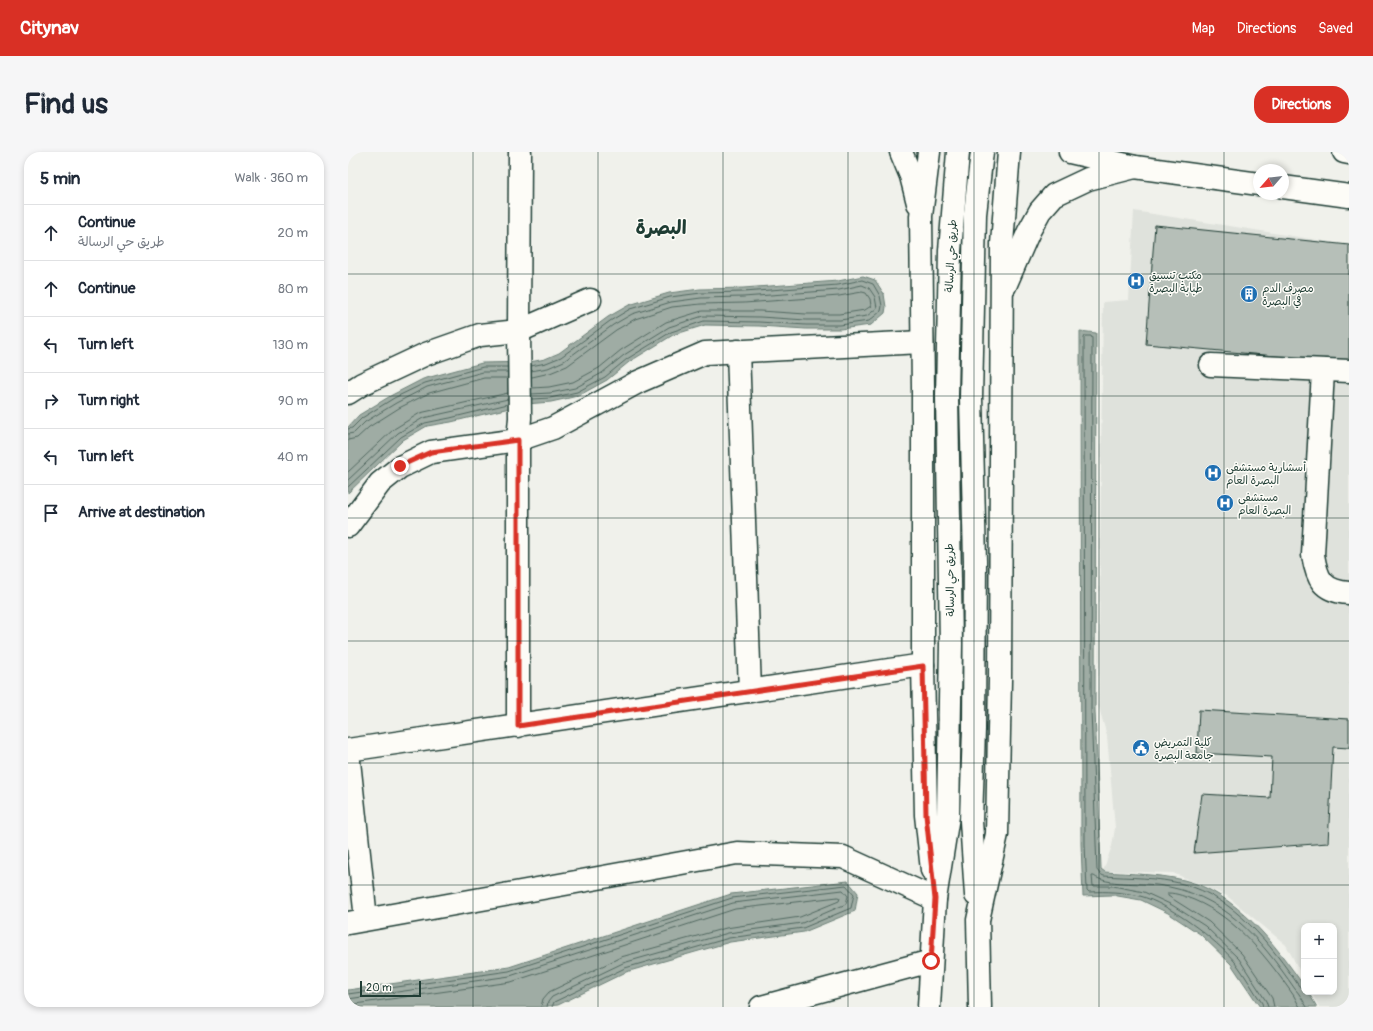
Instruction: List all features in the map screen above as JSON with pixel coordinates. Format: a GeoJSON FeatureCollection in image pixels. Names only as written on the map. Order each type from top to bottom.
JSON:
{"type":"FeatureCollection","features":[{"type":"Feature","properties":{"kind":"main road"},"geometry":{"type":"LineString","coordinates":[[518,726],[520,152]]}},
{"type":"Feature","properties":{"kind":"main road"},"geometry":{"type":"LineString","coordinates":[[901,152],[911,176],[921,216]]}},
{"type":"Feature","properties":{"kind":"main road"},"geometry":{"type":"LineString","coordinates":[[929,152],[921,216],[923,666],[926,815],[935,899]]}},
{"type":"Feature","properties":{"kind":"main road","name":"طريق حي الرسالة"},"geometry":{"type":"LineString","coordinates":[[929,1007],[935,899],[948,816],[951,644],[947,396],[950,251],[958,152]]}},
{"type":"Feature","properties":{"kind":"main road","name":"طريق حي الرسالة"},"geometry":{"type":"LineString","coordinates":[[980,1007],[978,920],[971,821],[974,729],[975,561],[971,398],[975,214],[982,152]]}},
{"type":"Feature","properties":{"kind":"main road","name":"طريق حي الرسالة"},"geometry":{"type":"LineString","coordinates":[[978,920],[997,834],[1000,680],[1001,294],[1002,244],[1009,152]]}},
{"type":"Feature","properties":{"kind":"main road"},"geometry":{"type":"LineString","coordinates":[[1070,152],[1135,167],[1253,183]]}},
{"type":"Feature","properties":{"kind":"main road"},"geometry":{"type":"LineString","coordinates":[[1344,152],[1349,153]]}},
{"type":"Feature","properties":{"kind":"main road"},"geometry":{"type":"LineString","coordinates":[[1001,294],[1029,231],[1040,211],[1054,195],[1088,179],[1135,167]]}},
{"type":"Feature","properties":{"kind":"main road"},"geometry":{"type":"LineString","coordinates":[[1289,188],[1349,196]]}},
{"type":"Feature","properties":{"kind":"main road"},"geometry":{"type":"LineString","coordinates":[[348,393],[362,384],[426,354],[480,335],[519,340],[590,300]]}},
{"type":"Feature","properties":{"kind":"main road"},"geometry":{"type":"LineString","coordinates":[[348,526],[380,483],[400,466],[431,452],[518,440],[553,428],[605,399],[705,353],[922,342]]}},
{"type":"Feature","properties":{"kind":"main road"},"geometry":{"type":"LineString","coordinates":[[738,351],[750,691]]}},
{"type":"Feature","properties":{"kind":"main road"},"geometry":{"type":"LineString","coordinates":[[1211,365],[1349,371]]}},
{"type":"Feature","properties":{"kind":"main road"},"geometry":{"type":"LineString","coordinates":[[1323,371],[1312,555],[1316,573],[1326,587],[1340,592],[1349,593]]}},
{"type":"Feature","properties":{"kind":"main road"},"geometry":{"type":"LineString","coordinates":[[923,666],[348,751],[357,921],[737,853],[843,857],[935,899]]}},
{"type":"Feature","properties":{"kind":"main road"},"geometry":{"type":"LineString","coordinates":[[761,1007],[931,961]]}},
{"type":"Feature","properties":{"kind":"shaded area","name":"مستشفى البصرة العام"},"geometry":{"type":"Polygon","coordinates":[[[1134,211],[1349,245],[1349,1007],[1319,1007],[1313,995],[1337,995],[1337,923],[1301,923],[1301,973],[1286,945],[1227,896],[1173,873],[1103,871],[1112,846],[1115,828],[1107,736],[1098,704],[1103,302],[1129,300],[1134,211]]]}},
{"type":"Feature","properties":{"kind":"water"},"geometry":{"type":"Polygon","coordinates":[[[863,276],[875,280],[884,294],[886,307],[885,313],[871,325],[840,329],[806,329],[705,325],[673,335],[629,362],[607,380],[578,396],[551,402],[526,404],[451,422],[427,426],[403,440],[348,493],[348,427],[359,415],[392,395],[423,379],[482,363],[530,362],[545,359],[559,353],[608,317],[629,305],[669,293],[700,289],[743,288],[838,281],[863,276]]]}},
{"type":"Feature","properties":{"kind":"water"},"geometry":{"type":"Polygon","coordinates":[[[1080,331],[1096,333],[1095,710],[1101,869],[1105,872],[1154,875],[1184,880],[1221,896],[1253,922],[1267,937],[1301,982],[1301,995],[1310,995],[1317,1007],[1260,1007],[1231,964],[1200,934],[1168,913],[1141,900],[1112,895],[1083,896],[1081,844],[1080,331]]]}},
{"type":"Feature","properties":{"kind":"water"},"geometry":{"type":"Polygon","coordinates":[[[848,881],[858,893],[855,911],[804,932],[730,942],[626,972],[558,1005],[538,1007],[348,1007],[348,990],[509,967],[731,894],[848,881]]]}},
{"type":"Feature","properties":{"kind":"building","name":"مصرف الدم في البصرة"},"geometry":{"type":"Polygon","coordinates":[[[1155,225],[1349,245],[1349,363],[1146,344],[1155,225]]]}},
{"type":"Feature","properties":{"kind":"building"},"geometry":{"type":"Polygon","coordinates":[[[1199,710],[1349,719],[1349,748],[1333,747],[1328,843],[1194,853],[1202,794],[1270,798],[1272,757],[1197,753],[1199,710]]]}},
{"type":"Feature","properties":{"kind":"place","name":"مكتب تنسيق طبابة البصرة"},"geometry":{"type":"Point","coordinates":[1136,281]}},
{"type":"Feature","properties":{"kind":"place","name":"مصرف الدم في البصرة"},"geometry":{"type":"Point","coordinates":[1249,294]}},
{"type":"Feature","properties":{"kind":"place","name":"أسشارية مستشفى البصرة العام"},"geometry":{"type":"Point","coordinates":[1213,473]}},
{"type":"Feature","properties":{"kind":"place","name":"مستشفى البصرة العام"},"geometry":{"type":"Point","coordinates":[1225,503]}},
{"type":"Feature","properties":{"kind":"place","name":"كلية التمريض جامعة البصرة"},"geometry":{"type":"Point","coordinates":[1141,748]}},
{"type":"Feature","properties":{"kind":"district","name":"البصرة"},"geometry":{"type":"Point","coordinates":[661,228]}},
{"type":"Feature","properties":{"kind":"route"},"geometry":{"type":"LineString","coordinates":[[400,466],[431,452],[518,440],[518,726],[923,666],[926,815],[935,899],[931,961]]}}]}
